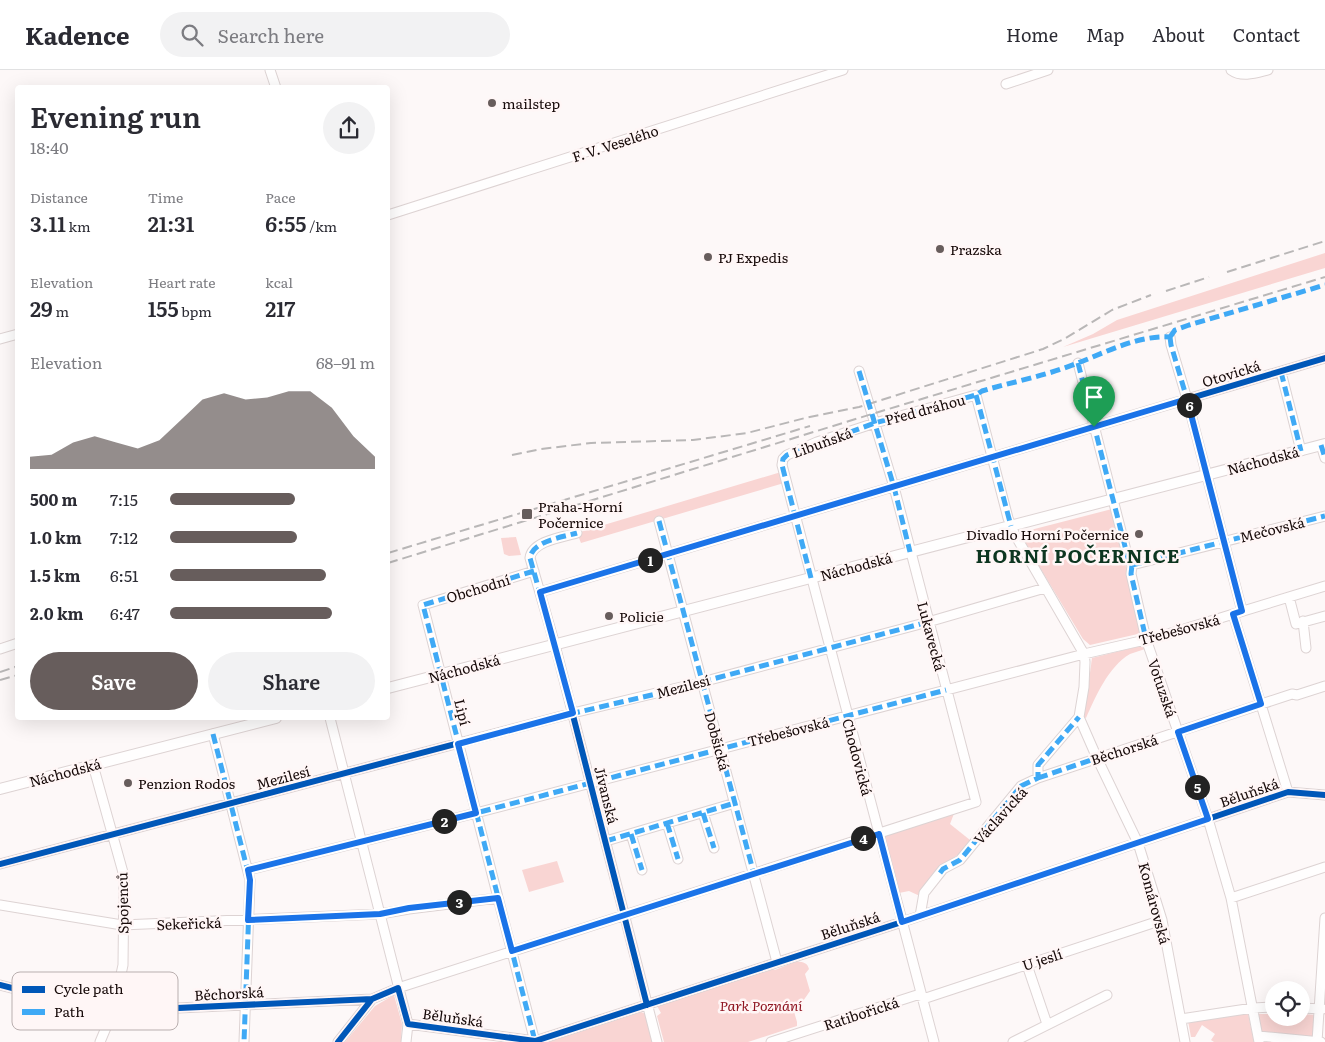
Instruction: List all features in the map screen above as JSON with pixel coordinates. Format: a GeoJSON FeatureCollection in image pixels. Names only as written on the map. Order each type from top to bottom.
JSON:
{"type":"FeatureCollection","features":[{"type":"Feature","properties":{"kind":"main road","name":"Náchodská"},"geometry":{"type":"LineString","coordinates":[[390,687],[1323,445]]}},
{"type":"Feature","properties":{"kind":"main road","name":"Náchodská"},"geometry":{"type":"LineString","coordinates":[[0,789],[268,720]]}},
{"type":"Feature","properties":{"kind":"street"},"geometry":{"type":"LineString","coordinates":[[270,70],[275,85]]}},
{"type":"Feature","properties":{"kind":"street","name":"F. V. Veselého"},"geometry":{"type":"LineString","coordinates":[[390,214],[843,70]]}},
{"type":"Feature","properties":{"kind":"street"},"geometry":{"type":"LineString","coordinates":[[1006,84],[1048,70]]}},
{"type":"Feature","properties":{"kind":"street"},"geometry":{"type":"LineString","coordinates":[[1231,70],[1236,74],[1246,75],[1268,70]]}},
{"type":"Feature","properties":{"kind":"street"},"geometry":{"type":"LineString","coordinates":[[0,339],[15,335]]}},
{"type":"Feature","properties":{"kind":"street"},"geometry":{"type":"LineString","coordinates":[[1170,337],[1224,541],[1237,613],[1261,704],[1288,792]]}},
{"type":"Feature","properties":{"kind":"street","name":"Otovická"},"geometry":{"type":"LineString","coordinates":[[540,592],[1325,358]]}},
{"type":"Feature","properties":{"kind":"street","name":"Votuzská"},"geometry":{"type":"LineString","coordinates":[[1078,363],[1128,558],[1132,565],[1131,574],[1146,639],[1208,819],[1231,898],[1258,1039]]}},
{"type":"Feature","properties":{"kind":"street","name":"Lukavecká"},"geometry":{"type":"LineString","coordinates":[[859,371],[894,487],[976,802],[879,834]]}},
{"type":"Feature","properties":{"kind":"street"},"geometry":{"type":"LineString","coordinates":[[1281,372],[1301,450]]}},
{"type":"Feature","properties":{"kind":"street","name":"Před dráhou"},"geometry":{"type":"LineString","coordinates":[[875,423],[976,395],[991,458]]}},
{"type":"Feature","properties":{"kind":"street","name":"Libuňská"},"geometry":{"type":"LineString","coordinates":[[784,472],[782,465],[783,459],[787,454],[875,423]]}},
{"type":"Feature","properties":{"kind":"street"},"geometry":{"type":"LineString","coordinates":[[1323,445],[1325,458]]}},
{"type":"Feature","properties":{"kind":"street"},"geometry":{"type":"LineString","coordinates":[[991,458],[1011,526],[1084,654],[1086,662],[1079,717]]}},
{"type":"Feature","properties":{"kind":"street","name":"Chodovická"},"geometry":{"type":"LineString","coordinates":[[784,472],[934,1042]]}},
{"type":"Feature","properties":{"kind":"street","name":"Mečovská"},"geometry":{"type":"LineString","coordinates":[[1132,565],[1325,516]]}},
{"type":"Feature","properties":{"kind":"street","name":"Dobšická"},"geometry":{"type":"LineString","coordinates":[[659,520],[777,962]]}},
{"type":"Feature","properties":{"kind":"street","name":"Jívanská"},"geometry":{"type":"LineString","coordinates":[[578,533],[539,545],[531,552],[530,558],[556,645],[657,1042]]}},
{"type":"Feature","properties":{"kind":"street","name":"Obchodní"},"geometry":{"type":"LineString","coordinates":[[422,604],[534,571]]}},
{"type":"Feature","properties":{"kind":"street","name":"Třebešovská"},"geometry":{"type":"LineString","coordinates":[[248,870],[476,813],[720,748],[1146,639],[1325,586]]}},
{"type":"Feature","properties":{"kind":"street","name":"Mezilesí"},"geometry":{"type":"LineString","coordinates":[[0,864],[573,713],[702,682],[928,622],[1045,588]]}},
{"type":"Feature","properties":{"kind":"street"},"geometry":{"type":"LineString","coordinates":[[1289,597],[1296,624],[1325,616]]}},
{"type":"Feature","properties":{"kind":"street","name":"Lipí"},"geometry":{"type":"LineString","coordinates":[[422,604],[535,1042]]}},
{"type":"Feature","properties":{"kind":"street"},"geometry":{"type":"LineString","coordinates":[[1303,621],[1306,648]]}},
{"type":"Feature","properties":{"kind":"street"},"geometry":{"type":"LineString","coordinates":[[0,649],[15,644]]}},
{"type":"Feature","properties":{"kind":"street","name":"Běchorská"},"geometry":{"type":"LineString","coordinates":[[1038,778],[1292,694],[1297,695],[1325,686]]}},
{"type":"Feature","properties":{"kind":"street","name":"Komárovská"},"geometry":{"type":"LineString","coordinates":[[1079,717],[1138,843],[1162,920],[1185,1042]]}},
{"type":"Feature","properties":{"kind":"street","name":"Václavická"},"geometry":{"type":"LineString","coordinates":[[920,916],[924,893],[943,869],[960,860],[1021,786],[1038,778],[1038,765],[1079,717]]}},
{"type":"Feature","properties":{"kind":"street"},"geometry":{"type":"LineString","coordinates":[[330,720],[408,1024],[406,1042]]}},
{"type":"Feature","properties":{"kind":"street"},"geometry":{"type":"LineString","coordinates":[[213,734],[250,880],[244,1042]]}},
{"type":"Feature","properties":{"kind":"street","name":"Spojenců"},"geometry":{"type":"LineString","coordinates":[[93,765],[124,876],[121,972]]}},
{"type":"Feature","properties":{"kind":"street","name":"Běluňská"},"geometry":{"type":"LineString","coordinates":[[408,1024],[535,1042],[902,922],[1288,792],[1325,795]]}},
{"type":"Feature","properties":{"kind":"street"},"geometry":{"type":"LineString","coordinates":[[606,842],[735,803]]}},
{"type":"Feature","properties":{"kind":"street"},"geometry":{"type":"LineString","coordinates":[[703,813],[714,848]]}},
{"type":"Feature","properties":{"kind":"street"},"geometry":{"type":"LineString","coordinates":[[667,824],[678,859]]}},
{"type":"Feature","properties":{"kind":"street"},"geometry":{"type":"LineString","coordinates":[[632,834],[642,870]]}},
{"type":"Feature","properties":{"kind":"street"},"geometry":{"type":"LineString","coordinates":[[338,1042],[372,999],[398,988],[879,834]]}},
{"type":"Feature","properties":{"kind":"street"},"geometry":{"type":"LineString","coordinates":[[1231,898],[1325,867]]}},
{"type":"Feature","properties":{"kind":"street","name":"Sekeřická"},"geometry":{"type":"LineString","coordinates":[[0,905],[122,925],[380,914],[409,908],[498,898]]}},
{"type":"Feature","properties":{"kind":"street"},"geometry":{"type":"LineString","coordinates":[[1317,1042],[1322,1009],[1325,918]]}},
{"type":"Feature","properties":{"kind":"street","name":"U jeslí"},"geometry":{"type":"LineString","coordinates":[[922,997],[926,998],[1162,920]]}},
{"type":"Feature","properties":{"kind":"street","name":"U jeslí"},"geometry":{"type":"LineString","coordinates":[[1027,964],[1047,1024]]}},
{"type":"Feature","properties":{"kind":"street"},"geometry":{"type":"LineString","coordinates":[[1013,1042],[1106,994]]}},
{"type":"Feature","properties":{"kind":"street","name":"Ratibořická"},"geometry":{"type":"LineString","coordinates":[[771,1042],[917,995],[922,997]]}},
{"type":"Feature","properties":{"kind":"street","name":"Běchorská"},"geometry":{"type":"LineString","coordinates":[[178,1008],[372,999]]}},
{"type":"Feature","properties":{"kind":"street"},"geometry":{"type":"LineString","coordinates":[[1181,1019],[1265,1007]]}},
{"type":"Feature","properties":{"kind":"street","name":"Spojenců"},"geometry":{"type":"LineString","coordinates":[[100,1042],[105,1030]]}},
{"type":"Feature","properties":{"kind":"street"},"geometry":{"type":"LineString","coordinates":[[1258,1039],[1322,1042]]}},
{"type":"Feature","properties":{"kind":"green space"},"geometry":{"type":"Polygon","coordinates":[[[1325,253],[1325,268],[1063,347],[1093,334],[1117,320],[1325,253]]]}},
{"type":"Feature","properties":{"kind":"green space"},"geometry":{"type":"Polygon","coordinates":[[[781,472],[784,483],[581,543],[577,533],[781,472]]]}},
{"type":"Feature","properties":{"kind":"green space"},"geometry":{"type":"Polygon","coordinates":[[[1112,509],[1142,633],[1090,645],[1083,639],[1019,533],[1112,509]]]}},
{"type":"Feature","properties":{"kind":"green space"},"geometry":{"type":"Polygon","coordinates":[[[516,537],[521,555],[509,556],[504,554],[501,538],[516,537]]]}},
{"type":"Feature","properties":{"kind":"green space"},"geometry":{"type":"Polygon","coordinates":[[[1144,645],[1145,649],[1130,654],[1115,666],[1086,718],[1084,717],[1092,658],[1144,645]]]}},
{"type":"Feature","properties":{"kind":"green space"},"geometry":{"type":"Polygon","coordinates":[[[955,811],[950,824],[970,840],[959,854],[943,865],[922,897],[909,891],[899,893],[884,834],[955,811]]]}},
{"type":"Feature","properties":{"kind":"green space"},"geometry":{"type":"Polygon","coordinates":[[[557,861],[564,882],[529,892],[522,870],[557,861]]]}},
{"type":"Feature","properties":{"kind":"green space","name":"Park Poznání"},"geometry":{"type":"Polygon","coordinates":[[[797,961],[805,963],[809,969],[805,974],[810,991],[801,1004],[793,1008],[797,1026],[748,1042],[664,1042],[657,1016],[661,1013],[657,1006],[773,969],[775,970],[797,961]]]}},
{"type":"Feature","properties":{"kind":"green space"},"geometry":{"type":"Polygon","coordinates":[[[394,995],[402,1024],[401,1042],[345,1042],[375,1006],[394,995]]]}},
{"type":"Feature","properties":{"kind":"green space"},"geometry":{"type":"Polygon","coordinates":[[[641,1012],[646,1014],[654,1042],[548,1042],[641,1012]]]}},
{"type":"Feature","properties":{"kind":"green space"},"geometry":{"type":"Polygon","coordinates":[[[1248,1013],[1254,1042],[1214,1042],[1211,1040],[1215,1034],[1202,1025],[1195,1037],[1191,1037],[1188,1021],[1248,1013]]]}},
{"type":"Feature","properties":{"kind":"green space"},"geometry":{"type":"Polygon","coordinates":[[[1258,1014],[1265,1014],[1265,1026],[1310,1026],[1310,1015],[1317,1015],[1313,1038],[1262,1034],[1258,1014]]]}},
{"type":"Feature","properties":{"kind":"railway"},"geometry":{"type":"LineString","coordinates":[[1227,272],[1325,241]]}},
{"type":"Feature","properties":{"kind":"railway"},"geometry":{"type":"LineString","coordinates":[[1166,291],[1209,277]]}},
{"type":"Feature","properties":{"kind":"railway"},"geometry":{"type":"LineString","coordinates":[[390,562],[1325,277]]}},
{"type":"Feature","properties":{"kind":"railway"},"geometry":{"type":"LineString","coordinates":[[512,455],[541,449],[591,443],[693,440],[747,433],[859,407],[1043,349],[1064,339],[1112,310],[1151,295]]}},
{"type":"Feature","properties":{"kind":"railway"},"geometry":{"type":"LineString","coordinates":[[390,552],[810,426]]}},
{"type":"Feature","properties":{"kind":"railway"},"geometry":{"type":"LineString","coordinates":[[0,672],[15,667]]}},
{"type":"Feature","properties":{"kind":"railway"},"geometry":{"type":"LineString","coordinates":[[0,680],[15,676]]}},
{"type":"Feature","properties":{"kind":"marked path"},"geometry":{"type":"LineString","coordinates":[[1170,337],[1175,330],[1189,325],[1325,285]]}},
{"type":"Feature","properties":{"kind":"marked path"},"geometry":{"type":"LineString","coordinates":[[811,578],[782,465],[783,459],[787,455],[875,423],[1064,368],[1133,342],[1158,337],[1170,337]]}},
{"type":"Feature","properties":{"kind":"marked path"},"geometry":{"type":"LineString","coordinates":[[1170,337],[1242,611]]}},
{"type":"Feature","properties":{"kind":"marked path"},"geometry":{"type":"LineString","coordinates":[[1078,363],[1128,558],[1132,565],[1131,574],[1146,639]]}},
{"type":"Feature","properties":{"kind":"marked path"},"geometry":{"type":"LineString","coordinates":[[859,371],[894,487],[910,552]]}},
{"type":"Feature","properties":{"kind":"marked path"},"geometry":{"type":"LineString","coordinates":[[1281,372],[1301,451]]}},
{"type":"Feature","properties":{"kind":"marked path"},"geometry":{"type":"LineString","coordinates":[[976,395],[1011,526]]}},
{"type":"Feature","properties":{"kind":"marked path"},"geometry":{"type":"LineString","coordinates":[[1321,445],[1325,458]]}},
{"type":"Feature","properties":{"kind":"marked path"},"geometry":{"type":"LineString","coordinates":[[1132,565],[1325,516]]}},
{"type":"Feature","properties":{"kind":"marked path"},"geometry":{"type":"LineString","coordinates":[[659,521],[754,874]]}},
{"type":"Feature","properties":{"kind":"marked path"},"geometry":{"type":"LineString","coordinates":[[541,597],[530,558],[532,552],[536,547],[549,541],[577,533]]}},
{"type":"Feature","properties":{"kind":"marked path"},"geometry":{"type":"LineString","coordinates":[[534,571],[423,605],[535,1041]]}},
{"type":"Feature","properties":{"kind":"marked path"},"geometry":{"type":"LineString","coordinates":[[570,714],[656,694],[928,622]]}},
{"type":"Feature","properties":{"kind":"marked path"},"geometry":{"type":"LineString","coordinates":[[248,870],[476,813],[946,690]]}},
{"type":"Feature","properties":{"kind":"marked path"},"geometry":{"type":"LineString","coordinates":[[940,873],[943,869],[960,860],[1021,786],[1038,778],[1038,765],[1079,717]]}},
{"type":"Feature","properties":{"kind":"marked path"},"geometry":{"type":"LineString","coordinates":[[213,734],[250,880],[244,1042]]}},
{"type":"Feature","properties":{"kind":"marked path"},"geometry":{"type":"LineString","coordinates":[[1038,778],[1097,758]]}},
{"type":"Feature","properties":{"kind":"marked path"},"geometry":{"type":"LineString","coordinates":[[606,841],[735,803]]}},
{"type":"Feature","properties":{"kind":"marked path"},"geometry":{"type":"LineString","coordinates":[[703,813],[714,848]]}},
{"type":"Feature","properties":{"kind":"marked path"},"geometry":{"type":"LineString","coordinates":[[667,823],[678,859]]}},
{"type":"Feature","properties":{"kind":"marked path"},"geometry":{"type":"LineString","coordinates":[[631,834],[642,870]]}},
{"type":"Feature","properties":{"kind":"marked path"},"geometry":{"type":"LineString","coordinates":[[380,914],[498,898]]}},
{"type":"Feature","properties":{"kind":"cycle path"},"geometry":{"type":"LineString","coordinates":[[647,1005],[540,592],[1325,358]]}},
{"type":"Feature","properties":{"kind":"cycle path"},"geometry":{"type":"LineString","coordinates":[[0,864],[573,713]]}},
{"type":"Feature","properties":{"kind":"cycle path"},"geometry":{"type":"LineString","coordinates":[[338,1042],[372,999],[398,988],[408,1024],[535,1041],[902,922],[1288,792],[1325,795]]}},
{"type":"Feature","properties":{"kind":"cycle path"},"geometry":{"type":"LineString","coordinates":[[0,985],[12,988]]}},
{"type":"Feature","properties":{"kind":"cycle path"},"geometry":{"type":"LineString","coordinates":[[178,1008],[372,999]]}},
{"type":"Feature","properties":{"kind":"place","name":"mailstep"},"geometry":{"type":"Point","coordinates":[492,103]}},
{"type":"Feature","properties":{"kind":"place","name":"Prazska"},"geometry":{"type":"Point","coordinates":[940,249]}},
{"type":"Feature","properties":{"kind":"place","name":"PJ Expedis"},"geometry":{"type":"Point","coordinates":[708,257]}},
{"type":"Feature","properties":{"kind":"place","name":"Praha-Horní Počernice"},"geometry":{"type":"Point","coordinates":[527,514]}},
{"type":"Feature","properties":{"kind":"place","name":"Divadlo Horní Počernice"},"geometry":{"type":"Point","coordinates":[1139,534]}},
{"type":"Feature","properties":{"kind":"place","name":"Policie"},"geometry":{"type":"Point","coordinates":[609,616]}},
{"type":"Feature","properties":{"kind":"place","name":"Penzion Rodos"},"geometry":{"type":"Point","coordinates":[128,783]}},
{"type":"Feature","properties":{"kind":"district","name":"HORNÍ POČERNICE"},"geometry":{"type":"Point","coordinates":[1078,555]}},
{"type":"Feature","properties":{"kind":"route"},"geometry":{"type":"LineString","coordinates":[[1187,399],[1242,611],[1233,614],[1261,704],[1178,732],[1208,819],[902,922],[879,834],[512,951],[498,898],[409,908],[380,914],[248,920],[250,880],[248,870],[476,813],[458,744],[573,713],[540,592],[1094,427],[1187,399]]}}]}
